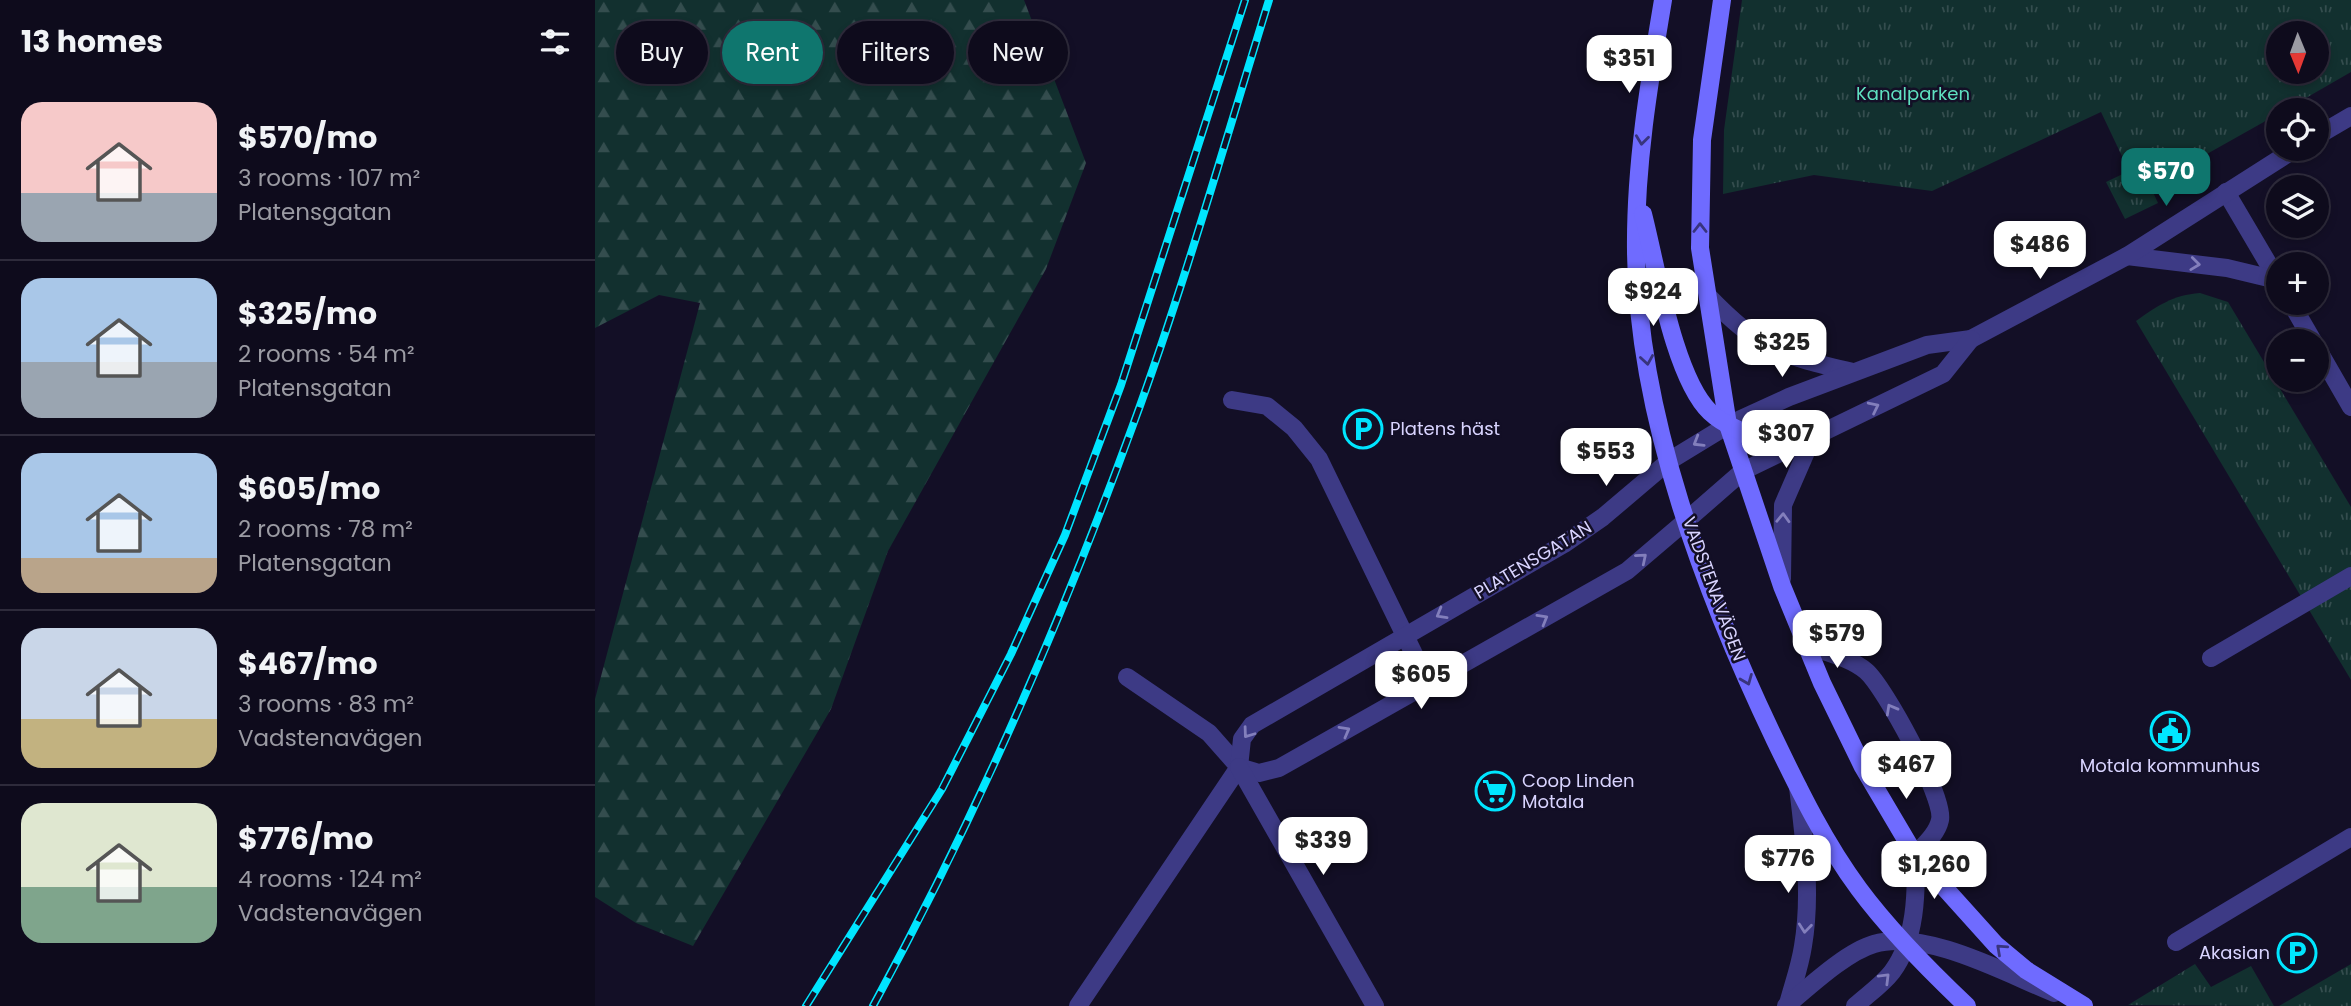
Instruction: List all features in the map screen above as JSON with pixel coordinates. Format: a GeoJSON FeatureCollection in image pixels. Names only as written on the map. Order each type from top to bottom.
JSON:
{"type":"FeatureCollection","features":[{"type":"Feature","properties":{"kind":"main road","name":"VADSTENAVÄGEN"},"geometry":{"type":"LineString","coordinates":[[1663,0],[1647,103],[1638,194],[1636,253],[1643,336],[1654,406],[1669,461],[1752,692],[1798,787],[1859,889],[1905,943],[1967,1006]]}},
{"type":"Feature","properties":{"kind":"main road"},"geometry":{"type":"LineString","coordinates":[[1722,0],[1702,140],[1700,248],[1728,425],[1782,586],[1806,645],[1863,767],[1915,855],[1996,945],[2025,970],[2081,1004]]}},
{"type":"Feature","properties":{"kind":"main road","name":"VADSTENAVÄGEN"},"geometry":{"type":"LineString","coordinates":[[1638,194],[1682,363],[1695,394],[1710,412],[1728,425],[1788,447]]}},
{"type":"Feature","properties":{"kind":"street"},"geometry":{"type":"LineString","coordinates":[[2329,129],[2351,116]]}},
{"type":"Feature","properties":{"kind":"street","name":"PLATENSGATAN"},"geometry":{"type":"LineString","coordinates":[[1078,1006],[1239,767],[1242,739],[1252,725],[1564,544],[1602,517],[1669,461],[1728,425],[1853,372],[1927,345],[1971,339],[2127,256],[2276,161]]}},
{"type":"Feature","properties":{"kind":"street"},"geometry":{"type":"LineString","coordinates":[[2226,192],[2266,260]]}},
{"type":"Feature","properties":{"kind":"street"},"geometry":{"type":"LineString","coordinates":[[2127,256],[2227,268],[2266,278]]}},
{"type":"Feature","properties":{"kind":"street"},"geometry":{"type":"LineString","coordinates":[[1708,296],[1740,329],[1771,349],[1853,372]]}},
{"type":"Feature","properties":{"kind":"street","name":"PLATENSGATAN"},"geometry":{"type":"LineString","coordinates":[[1239,767],[1259,773],[1279,768],[1627,571],[1743,471],[1943,374],[1971,339]]}},
{"type":"Feature","properties":{"kind":"street"},"geometry":{"type":"LineString","coordinates":[[2329,369],[2351,407]]}},
{"type":"Feature","properties":{"kind":"street"},"geometry":{"type":"LineString","coordinates":[[1232,400],[1268,406],[1294,428],[1319,459],[1429,685]]}},
{"type":"Feature","properties":{"kind":"street"},"geometry":{"type":"LineString","coordinates":[[1782,586],[1783,505],[1813,436]]}},
{"type":"Feature","properties":{"kind":"street"},"geometry":{"type":"LineString","coordinates":[[2211,658],[2351,576]]}},
{"type":"Feature","properties":{"kind":"street"},"geometry":{"type":"LineString","coordinates":[[1806,645],[1867,671],[1932,782],[1940,802],[1940,820],[1933,835],[1915,855],[1916,887],[1900,960],[1890,974],[1856,1006]]}},
{"type":"Feature","properties":{"kind":"street"},"geometry":{"type":"LineString","coordinates":[[1127,677],[1209,733],[1239,767],[1375,1006]]}},
{"type":"Feature","properties":{"kind":"street"},"geometry":{"type":"LineString","coordinates":[[1787,1005],[1803,948],[1806,920],[1805,852],[1798,787]]}},
{"type":"Feature","properties":{"kind":"street"},"geometry":{"type":"LineString","coordinates":[[2176,942],[2351,837]]}},
{"type":"Feature","properties":{"kind":"street"},"geometry":{"type":"LineString","coordinates":[[1787,1005],[1856,952],[1874,944],[1905,943],[1953,952],[2081,1004]]}},
{"type":"Feature","properties":{"kind":"green space"},"geometry":{"type":"Polygon","coordinates":[[[595,0],[1024,0],[1032,21],[968,21],[968,84],[1056,84],[1086,163],[1046,269],[888,551],[831,709],[693,946],[636,923],[595,897],[595,699],[700,303],[659,295],[595,328],[595,0]]]}},
{"type":"Feature","properties":{"kind":"green space","name":"Kanalparken"},"geometry":{"type":"Polygon","coordinates":[[[1742,0],[2351,0],[2351,72],[2306,98],[2266,98],[2266,121],[2150,186],[2158,203],[2125,219],[2106,182],[2129,171],[2101,112],[1932,191],[1814,175],[1723,194],[1724,130],[1742,0]]]}},
{"type":"Feature","properties":{"kind":"green space"},"geometry":{"type":"Polygon","coordinates":[[[2200,293],[2228,302],[2266,365],[2266,392],[2282,392],[2351,507],[2351,680],[2136,321],[2166,302],[2200,293]]]}},
{"type":"Feature","properties":{"kind":"green space"},"geometry":{"type":"Polygon","coordinates":[[[2195,964],[2211,987],[2251,966],[2274,1006],[2128,1005],[2195,964]]]}},
{"type":"Feature","properties":{"kind":"green space"},"geometry":{"type":"Polygon","coordinates":[[[2351,964],[2351,1006],[2279,1006],[2351,964]]]}},
{"type":"Feature","properties":{"kind":"railway"},"geometry":{"type":"LineString","coordinates":[[806,1006],[942,789],[1011,654],[1065,535],[1121,385],[1245,0]]}},
{"type":"Feature","properties":{"kind":"railway"},"geometry":{"type":"LineString","coordinates":[[873,1006],[981,793],[1076,574],[1170,320],[1269,0]]}},
{"type":"Feature","properties":{"kind":"place","name":"Platens häst"},"geometry":{"type":"Point","coordinates":[1363,429]}},
{"type":"Feature","properties":{"kind":"place","name":"Motala kommunhus"},"geometry":{"type":"Point","coordinates":[2170,731]}},
{"type":"Feature","properties":{"kind":"place","name":"Coop Linden Motala"},"geometry":{"type":"Point","coordinates":[1495,791]}},
{"type":"Feature","properties":{"kind":"place","name":"Akasian"},"geometry":{"type":"Point","coordinates":[2297,953]}}]}
